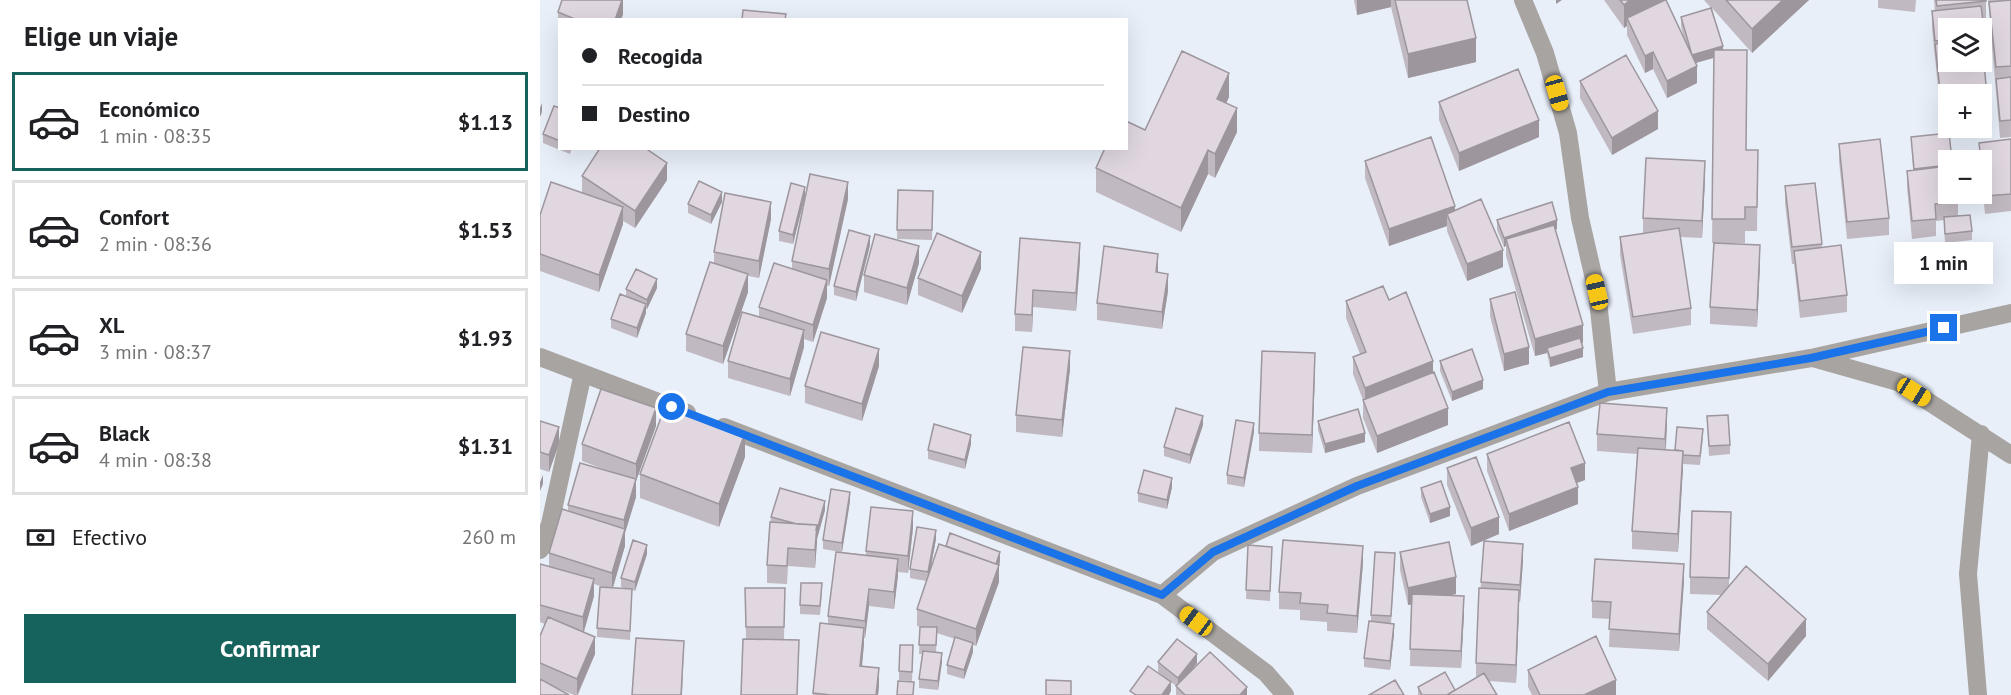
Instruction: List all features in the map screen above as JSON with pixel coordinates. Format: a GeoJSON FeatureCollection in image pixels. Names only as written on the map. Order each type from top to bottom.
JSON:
{"type":"FeatureCollection","features":[{"type":"Feature","properties":{"kind":"street"},"geometry":{"type":"LineString","coordinates":[[1523,0],[1545,53],[1568,133],[1580,218],[1597,292],[1608,392]]}},
{"type":"Feature","properties":{"kind":"street"},"geometry":{"type":"LineString","coordinates":[[1162,595],[1213,552],[1357,486],[1608,392],[1811,358],[2011,313]]}},
{"type":"Feature","properties":{"kind":"street"},"geometry":{"type":"LineString","coordinates":[[540,357],[1162,595],[1266,673],[1285,695]]}},
{"type":"Feature","properties":{"kind":"street"},"geometry":{"type":"LineString","coordinates":[[1811,358],[1898,382],[2011,455]]}},
{"type":"Feature","properties":{"kind":"street"},"geometry":{"type":"LineString","coordinates":[[540,550],[550,524],[583,373]]}},
{"type":"Feature","properties":{"kind":"street"},"geometry":{"type":"LineString","coordinates":[[1978,695],[1968,574],[1981,434]]}},
{"type":"Feature","properties":{"kind":"building"},"geometry":{"type":"Polygon","coordinates":[[[562,0],[622,0],[616,18],[572,18],[558,12],[562,0]]]}},
{"type":"Feature","properties":{"kind":"building"},"geometry":{"type":"Polygon","coordinates":[[[1395,0],[1467,0],[1476,38],[1408,54],[1395,0]]]}},
{"type":"Feature","properties":{"kind":"building"},"geometry":{"type":"Polygon","coordinates":[[[1620,0],[1630,0],[1624,5],[1620,0]]]}},
{"type":"Feature","properties":{"kind":"building"},"geometry":{"type":"Polygon","coordinates":[[[1666,0],[1697,66],[1667,81],[1653,52],[1645,56],[1627,18],[1666,0]]]}},
{"type":"Feature","properties":{"kind":"building"},"geometry":{"type":"Polygon","coordinates":[[[1726,0],[1783,0],[1752,29],[1726,0]]]}},
{"type":"Feature","properties":{"kind":"building"},"geometry":{"type":"Polygon","coordinates":[[[1936,0],[1986,0],[1986,1],[1937,6],[1936,0]]]}},
{"type":"Feature","properties":{"kind":"building"},"geometry":{"type":"Polygon","coordinates":[[[2011,0],[2011,66],[1996,67],[1989,2],[2011,0]]]}},
{"type":"Feature","properties":{"kind":"building"},"geometry":{"type":"Polygon","coordinates":[[[1981,6],[1983,18],[1938,18],[1938,41],[1935,41],[1932,11],[1981,6]]]}},
{"type":"Feature","properties":{"kind":"building"},"geometry":{"type":"Polygon","coordinates":[[[1711,8],[1723,46],[1692,55],[1681,17],[1711,8]]]}},
{"type":"Feature","properties":{"kind":"building"},"geometry":{"type":"Polygon","coordinates":[[[743,10],[786,14],[785,18],[742,18],[743,10]]]}},
{"type":"Feature","properties":{"kind":"building"},"geometry":{"type":"Polygon","coordinates":[[[1935,44],[1938,44],[1938,72],[1935,44]]]}},
{"type":"Feature","properties":{"kind":"building"},"geometry":{"type":"Polygon","coordinates":[[[1714,50],[1747,50],[1746,150],[1758,150],[1757,207],[1745,207],[1745,219],[1712,219],[1714,50]]]}},
{"type":"Feature","properties":{"kind":"building"},"geometry":{"type":"Polygon","coordinates":[[[1182,51],[1229,73],[1217,99],[1237,108],[1215,154],[1208,150],[1181,208],[1096,168],[1104,150],[1128,150],[1128,122],[1145,130],[1182,51]]]}},
{"type":"Feature","properties":{"kind":"building"},"geometry":{"type":"Polygon","coordinates":[[[1626,55],[1658,111],[1612,138],[1580,81],[1626,55]]]}},
{"type":"Feature","properties":{"kind":"building"},"geometry":{"type":"Polygon","coordinates":[[[1518,69],[1539,120],[1459,153],[1439,102],[1518,69]]]}},
{"type":"Feature","properties":{"kind":"building"},"geometry":{"type":"Polygon","coordinates":[[[1938,72],[1985,72],[1986,84],[1939,84],[1938,72]]]}},
{"type":"Feature","properties":{"kind":"building"},"geometry":{"type":"Polygon","coordinates":[[[2011,77],[2011,120],[2000,121],[1996,79],[2011,77]]]}},
{"type":"Feature","properties":{"kind":"building"},"geometry":{"type":"Polygon","coordinates":[[[554,106],[558,107],[558,140],[543,134],[554,106]]]}},
{"type":"Feature","properties":{"kind":"building"},"geometry":{"type":"Polygon","coordinates":[[[1938,134],[1938,138],[1950,138],[1951,150],[1938,150],[1938,166],[1914,169],[1911,137],[1938,134]]]}},
{"type":"Feature","properties":{"kind":"building"},"geometry":{"type":"Polygon","coordinates":[[[1431,137],[1455,206],[1389,229],[1365,161],[1431,137]]]}},
{"type":"Feature","properties":{"kind":"building"},"geometry":{"type":"Polygon","coordinates":[[[1880,139],[1889,218],[1847,222],[1839,144],[1880,139]]]}},
{"type":"Feature","properties":{"kind":"building"},"geometry":{"type":"Polygon","coordinates":[[[2011,139],[2011,194],[1992,195],[1992,150],[1980,150],[1979,143],[2011,139]]]}},
{"type":"Feature","properties":{"kind":"building"},"geometry":{"type":"Polygon","coordinates":[[[599,150],[648,150],[667,163],[635,211],[582,176],[599,150]]]}},
{"type":"Feature","properties":{"kind":"building"},"geometry":{"type":"Polygon","coordinates":[[[1646,158],[1705,161],[1702,221],[1643,218],[1646,158]]]}},
{"type":"Feature","properties":{"kind":"building"},"geometry":{"type":"Polygon","coordinates":[[[1938,167],[1936,219],[1912,221],[1907,171],[1938,167]]]}},
{"type":"Feature","properties":{"kind":"building"},"geometry":{"type":"Polygon","coordinates":[[[810,174],[848,182],[829,269],[792,261],[810,174]]]}},
{"type":"Feature","properties":{"kind":"building"},"geometry":{"type":"Polygon","coordinates":[[[699,181],[722,192],[711,215],[688,204],[699,181]]]}},
{"type":"Feature","properties":{"kind":"building"},"geometry":{"type":"Polygon","coordinates":[[[551,182],[623,207],[599,275],[540,254],[540,215],[551,182]]]}},
{"type":"Feature","properties":{"kind":"building"},"geometry":{"type":"Polygon","coordinates":[[[791,183],[805,187],[793,235],[779,231],[791,183]]]}},
{"type":"Feature","properties":{"kind":"building"},"geometry":{"type":"Polygon","coordinates":[[[1815,183],[1822,244],[1792,247],[1785,186],[1815,183]]]}},
{"type":"Feature","properties":{"kind":"building"},"geometry":{"type":"Polygon","coordinates":[[[898,190],[933,191],[932,230],[897,230],[898,190]]]}},
{"type":"Feature","properties":{"kind":"building"},"geometry":{"type":"Polygon","coordinates":[[[725,193],[771,202],[759,261],[714,252],[725,193]]]}},
{"type":"Feature","properties":{"kind":"building"},"geometry":{"type":"Polygon","coordinates":[[[1481,199],[1503,250],[1467,264],[1447,214],[1481,199]]]}},
{"type":"Feature","properties":{"kind":"building"},"geometry":{"type":"Polygon","coordinates":[[[1552,202],[1557,220],[1504,238],[1497,220],[1552,202]]]}},
{"type":"Feature","properties":{"kind":"building"},"geometry":{"type":"Polygon","coordinates":[[[1970,215],[1972,231],[1945,234],[1944,217],[1970,215]]]}},
{"type":"Feature","properties":{"kind":"building"},"geometry":{"type":"Polygon","coordinates":[[[1554,225],[1583,325],[1535,339],[1506,239],[1554,225]]]}},
{"type":"Feature","properties":{"kind":"building"},"geometry":{"type":"Polygon","coordinates":[[[1679,228],[1691,308],[1633,317],[1620,237],[1679,228]]]}},
{"type":"Feature","properties":{"kind":"building"},"geometry":{"type":"Polygon","coordinates":[[[849,230],[870,236],[856,292],[834,286],[849,230]]]}},
{"type":"Feature","properties":{"kind":"building"},"geometry":{"type":"Polygon","coordinates":[[[937,233],[981,252],[962,296],[918,278],[937,233]]]}},
{"type":"Feature","properties":{"kind":"building"},"geometry":{"type":"Polygon","coordinates":[[[875,234],[919,246],[907,288],[864,275],[875,234]]]}},
{"type":"Feature","properties":{"kind":"building"},"geometry":{"type":"Polygon","coordinates":[[[1020,238],[1080,243],[1076,293],[1033,290],[1032,315],[1015,314],[1020,238]]]}},
{"type":"Feature","properties":{"kind":"building"},"geometry":{"type":"Polygon","coordinates":[[[1714,243],[1760,245],[1757,310],[1710,307],[1714,243]]]}},
{"type":"Feature","properties":{"kind":"building"},"geometry":{"type":"Polygon","coordinates":[[[1841,245],[1847,295],[1800,301],[1794,251],[1841,245]]]}},
{"type":"Feature","properties":{"kind":"building"},"geometry":{"type":"Polygon","coordinates":[[[1104,246],[1158,254],[1156,272],[1168,274],[1162,312],[1097,303],[1104,246]]]}},
{"type":"Feature","properties":{"kind":"building"},"geometry":{"type":"Polygon","coordinates":[[[710,262],[748,274],[723,346],[686,334],[710,262]]]}},
{"type":"Feature","properties":{"kind":"building"},"geometry":{"type":"Polygon","coordinates":[[[774,263],[827,280],[813,325],[759,307],[774,263]]]}},
{"type":"Feature","properties":{"kind":"building"},"geometry":{"type":"Polygon","coordinates":[[[636,269],[657,279],[647,300],[626,289],[636,269]]]}},
{"type":"Feature","properties":{"kind":"building"},"geometry":{"type":"Polygon","coordinates":[[[1383,286],[1389,300],[1406,292],[1433,361],[1365,388],[1353,357],[1366,352],[1346,301],[1383,286]]]}},
{"type":"Feature","properties":{"kind":"building"},"geometry":{"type":"Polygon","coordinates":[[[1515,292],[1529,347],[1504,354],[1490,299],[1515,292]]]}},
{"type":"Feature","properties":{"kind":"building"},"geometry":{"type":"Polygon","coordinates":[[[620,294],[646,304],[637,328],[611,319],[620,294]]]}},
{"type":"Feature","properties":{"kind":"building"},"geometry":{"type":"Polygon","coordinates":[[[742,312],[804,330],[790,379],[728,361],[742,312]]]}},
{"type":"Feature","properties":{"kind":"building"},"geometry":{"type":"Polygon","coordinates":[[[821,332],[879,349],[862,404],[805,386],[821,332]]]}},
{"type":"Feature","properties":{"kind":"building"},"geometry":{"type":"Polygon","coordinates":[[[1580,338],[1583,348],[1550,358],[1547,348],[1580,338]]]}},
{"type":"Feature","properties":{"kind":"building"},"geometry":{"type":"Polygon","coordinates":[[[1023,347],[1070,351],[1062,420],[1016,415],[1023,347]]]}},
{"type":"Feature","properties":{"kind":"building"},"geometry":{"type":"Polygon","coordinates":[[[1472,349],[1483,380],[1452,392],[1440,361],[1472,349]]]}},
{"type":"Feature","properties":{"kind":"building"},"geometry":{"type":"Polygon","coordinates":[[[1262,351],[1315,353],[1312,435],[1259,433],[1262,351]]]}},
{"type":"Feature","properties":{"kind":"building"},"geometry":{"type":"Polygon","coordinates":[[[1434,372],[1448,408],[1377,436],[1363,400],[1434,372]]]}},
{"type":"Feature","properties":{"kind":"building"},"geometry":{"type":"Polygon","coordinates":[[[601,389],[656,408],[636,464],[582,444],[601,389]]]}},
{"type":"Feature","properties":{"kind":"building"},"geometry":{"type":"Polygon","coordinates":[[[1600,403],[1667,408],[1665,439],[1597,434],[1600,403]]]}},
{"type":"Feature","properties":{"kind":"building"},"geometry":{"type":"Polygon","coordinates":[[[666,404],[745,433],[719,504],[640,474],[666,404]]]}},
{"type":"Feature","properties":{"kind":"building"},"geometry":{"type":"Polygon","coordinates":[[[1176,408],[1203,416],[1190,455],[1164,447],[1176,408]]]}},
{"type":"Feature","properties":{"kind":"building"},"geometry":{"type":"Polygon","coordinates":[[[1358,409],[1365,433],[1325,444],[1318,421],[1358,409]]]}},
{"type":"Feature","properties":{"kind":"building"},"geometry":{"type":"Polygon","coordinates":[[[1728,415],[1730,445],[1709,446],[1707,416],[1728,415]]]}},
{"type":"Feature","properties":{"kind":"building"},"geometry":{"type":"Polygon","coordinates":[[[1236,420],[1254,423],[1244,478],[1227,475],[1236,420]]]}},
{"type":"Feature","properties":{"kind":"building"},"geometry":{"type":"Polygon","coordinates":[[[540,421],[559,427],[549,455],[540,452],[540,421]]]}},
{"type":"Feature","properties":{"kind":"building"},"geometry":{"type":"Polygon","coordinates":[[[1569,422],[1585,463],[1571,468],[1578,487],[1509,514],[1487,454],[1569,422]]]}},
{"type":"Feature","properties":{"kind":"building"},"geometry":{"type":"Polygon","coordinates":[[[934,424],[971,435],[965,460],[928,450],[934,424]]]}},
{"type":"Feature","properties":{"kind":"building"},"geometry":{"type":"Polygon","coordinates":[[[1677,427],[1703,429],[1700,456],[1683,455],[1683,451],[1675,450],[1677,427]]]}},
{"type":"Feature","properties":{"kind":"building"},"geometry":{"type":"Polygon","coordinates":[[[1638,448],[1683,451],[1678,534],[1632,531],[1638,448]]]}},
{"type":"Feature","properties":{"kind":"building"},"geometry":{"type":"Polygon","coordinates":[[[1476,457],[1499,517],[1471,528],[1447,468],[1476,457]]]}},
{"type":"Feature","properties":{"kind":"building"},"geometry":{"type":"Polygon","coordinates":[[[580,463],[636,479],[624,520],[568,505],[580,463]]]}},
{"type":"Feature","properties":{"kind":"building"},"geometry":{"type":"Polygon","coordinates":[[[1144,470],[1172,478],[1167,500],[1138,493],[1144,470]]]}},
{"type":"Feature","properties":{"kind":"building"},"geometry":{"type":"Polygon","coordinates":[[[1441,481],[1450,507],[1430,514],[1421,488],[1441,481]]]}},
{"type":"Feature","properties":{"kind":"building"},"geometry":{"type":"Polygon","coordinates":[[[780,488],[825,501],[817,530],[817,525],[797,524],[771,517],[780,488]]]}},
{"type":"Feature","properties":{"kind":"building"},"geometry":{"type":"Polygon","coordinates":[[[831,489],[850,492],[842,543],[823,540],[831,489]]]}},
{"type":"Feature","properties":{"kind":"building"},"geometry":{"type":"Polygon","coordinates":[[[871,507],[913,511],[908,556],[866,551],[871,507]]]}},
{"type":"Feature","properties":{"kind":"building"},"geometry":{"type":"Polygon","coordinates":[[[562,509],[625,529],[612,573],[549,553],[562,509]]]}},
{"type":"Feature","properties":{"kind":"building"},"geometry":{"type":"Polygon","coordinates":[[[1692,511],[1731,512],[1729,578],[1690,577],[1692,511]]]}},
{"type":"Feature","properties":{"kind":"building"},"geometry":{"type":"Polygon","coordinates":[[[770,522],[817,525],[815,550],[788,548],[787,566],[767,565],[770,522]]]}},
{"type":"Feature","properties":{"kind":"building"},"geometry":{"type":"Polygon","coordinates":[[[917,527],[936,530],[928,572],[910,569],[917,527]]]}},
{"type":"Feature","properties":{"kind":"building"},"geometry":{"type":"Polygon","coordinates":[[[950,533],[1000,552],[996,564],[946,546],[950,533]]]}},
{"type":"Feature","properties":{"kind":"building"},"geometry":{"type":"Polygon","coordinates":[[[633,540],[647,545],[635,582],[621,578],[633,540]]]}},
{"type":"Feature","properties":{"kind":"building"},"geometry":{"type":"Polygon","coordinates":[[[1283,540],[1363,546],[1357,616],[1327,613],[1328,605],[1300,603],[1301,593],[1279,592],[1283,540]]]}},
{"type":"Feature","properties":{"kind":"building"},"geometry":{"type":"Polygon","coordinates":[[[1484,541],[1523,544],[1520,585],[1481,582],[1484,541]]]}},
{"type":"Feature","properties":{"kind":"building"},"geometry":{"type":"Polygon","coordinates":[[[1449,542],[1456,577],[1408,588],[1400,552],[1449,542]]]}},
{"type":"Feature","properties":{"kind":"building"},"geometry":{"type":"Polygon","coordinates":[[[939,544],[999,565],[976,629],[917,609],[939,544]]]}},
{"type":"Feature","properties":{"kind":"building"},"geometry":{"type":"Polygon","coordinates":[[[1248,545],[1272,547],[1270,591],[1246,590],[1248,545]]]}},
{"type":"Feature","properties":{"kind":"building"},"geometry":{"type":"Polygon","coordinates":[[[836,552],[898,559],[894,592],[869,589],[865,621],[828,616],[836,552]]]}},
{"type":"Feature","properties":{"kind":"building"},"geometry":{"type":"Polygon","coordinates":[[[1375,552],[1395,553],[1391,616],[1371,615],[1375,552]]]}},
{"type":"Feature","properties":{"kind":"building"},"geometry":{"type":"Polygon","coordinates":[[[1595,559],[1684,564],[1679,634],[1609,629],[1611,602],[1592,601],[1595,559]]]}},
{"type":"Feature","properties":{"kind":"building"},"geometry":{"type":"Polygon","coordinates":[[[540,564],[594,579],[583,617],[540,605],[540,564]]]}},
{"type":"Feature","properties":{"kind":"building"},"geometry":{"type":"Polygon","coordinates":[[[1746,566],[1806,619],[1768,664],[1707,612],[1746,566]]]}},
{"type":"Feature","properties":{"kind":"building"},"geometry":{"type":"Polygon","coordinates":[[[801,583],[822,583],[820,606],[800,605],[801,583]]]}},
{"type":"Feature","properties":{"kind":"building"},"geometry":{"type":"Polygon","coordinates":[[[600,587],[632,589],[630,631],[597,628],[600,587]]]}},
{"type":"Feature","properties":{"kind":"building"},"geometry":{"type":"Polygon","coordinates":[[[745,588],[785,588],[784,627],[746,627],[745,588]]]}},
{"type":"Feature","properties":{"kind":"building"},"geometry":{"type":"Polygon","coordinates":[[[1479,588],[1519,590],[1516,665],[1476,663],[1479,588]]]}},
{"type":"Feature","properties":{"kind":"building"},"geometry":{"type":"Polygon","coordinates":[[[1412,594],[1464,596],[1461,651],[1410,649],[1412,594]]]}},
{"type":"Feature","properties":{"kind":"building"},"geometry":{"type":"Polygon","coordinates":[[[548,617],[595,637],[577,679],[540,663],[540,636],[548,617]]]}},
{"type":"Feature","properties":{"kind":"building"},"geometry":{"type":"Polygon","coordinates":[[[1369,621],[1394,624],[1390,661],[1364,658],[1369,621]]]}},
{"type":"Feature","properties":{"kind":"building"},"geometry":{"type":"Polygon","coordinates":[[[820,623],[864,628],[860,666],[879,668],[876,695],[813,693],[820,623]]]}},
{"type":"Feature","properties":{"kind":"building"},"geometry":{"type":"Polygon","coordinates":[[[920,627],[937,627],[936,645],[919,645],[920,627]]]}},
{"type":"Feature","properties":{"kind":"building"},"geometry":{"type":"Polygon","coordinates":[[[1596,636],[1616,680],[1584,695],[1540,695],[1528,670],[1596,636]]]}},
{"type":"Feature","properties":{"kind":"building"},"geometry":{"type":"Polygon","coordinates":[[[955,637],[973,643],[964,670],[947,665],[955,637]]]}},
{"type":"Feature","properties":{"kind":"building"},"geometry":{"type":"Polygon","coordinates":[[[636,638],[684,641],[681,695],[632,695],[636,638]]]}},
{"type":"Feature","properties":{"kind":"building"},"geometry":{"type":"Polygon","coordinates":[[[743,639],[799,640],[797,695],[741,695],[743,639]]]}},
{"type":"Feature","properties":{"kind":"building"},"geometry":{"type":"Polygon","coordinates":[[[1177,639],[1197,654],[1178,678],[1158,662],[1177,639]]]}},
{"type":"Feature","properties":{"kind":"building"},"geometry":{"type":"Polygon","coordinates":[[[900,645],[913,645],[912,672],[899,671],[900,645]]]}},
{"type":"Feature","properties":{"kind":"building"},"geometry":{"type":"Polygon","coordinates":[[[923,651],[942,653],[938,681],[919,679],[923,651]]]}},
{"type":"Feature","properties":{"kind":"building"},"geometry":{"type":"Polygon","coordinates":[[[1210,652],[1247,687],[1240,695],[1185,695],[1176,686],[1210,652]]]}},
{"type":"Feature","properties":{"kind":"building"},"geometry":{"type":"Polygon","coordinates":[[[1148,666],[1171,682],[1162,695],[1136,695],[1130,691],[1148,666]]]}},
{"type":"Feature","properties":{"kind":"building"},"geometry":{"type":"Polygon","coordinates":[[[1445,672],[1455,690],[1447,695],[1422,695],[1418,687],[1445,672]]]}},
{"type":"Feature","properties":{"kind":"building"},"geometry":{"type":"Polygon","coordinates":[[[1484,673],[1497,695],[1447,695],[1484,673]]]}},
{"type":"Feature","properties":{"kind":"building"},"geometry":{"type":"Polygon","coordinates":[[[540,679],[569,695],[540,695],[540,679]]]}},
{"type":"Feature","properties":{"kind":"building"},"geometry":{"type":"Polygon","coordinates":[[[1046,680],[1071,681],[1071,695],[1046,695],[1046,680]]]}},
{"type":"Feature","properties":{"kind":"building"},"geometry":{"type":"Polygon","coordinates":[[[1395,680],[1404,695],[1369,695],[1395,680]]]}},
{"type":"Feature","properties":{"kind":"building"},"geometry":{"type":"Polygon","coordinates":[[[898,681],[914,682],[913,695],[897,695],[898,681]]]}},
{"type":"Feature","properties":{"kind":"route"},"geometry":{"type":"LineString","coordinates":[[672,407],[1162,595],[1213,552],[1357,486],[1608,392],[1811,358],[1944,328]]}}]}
